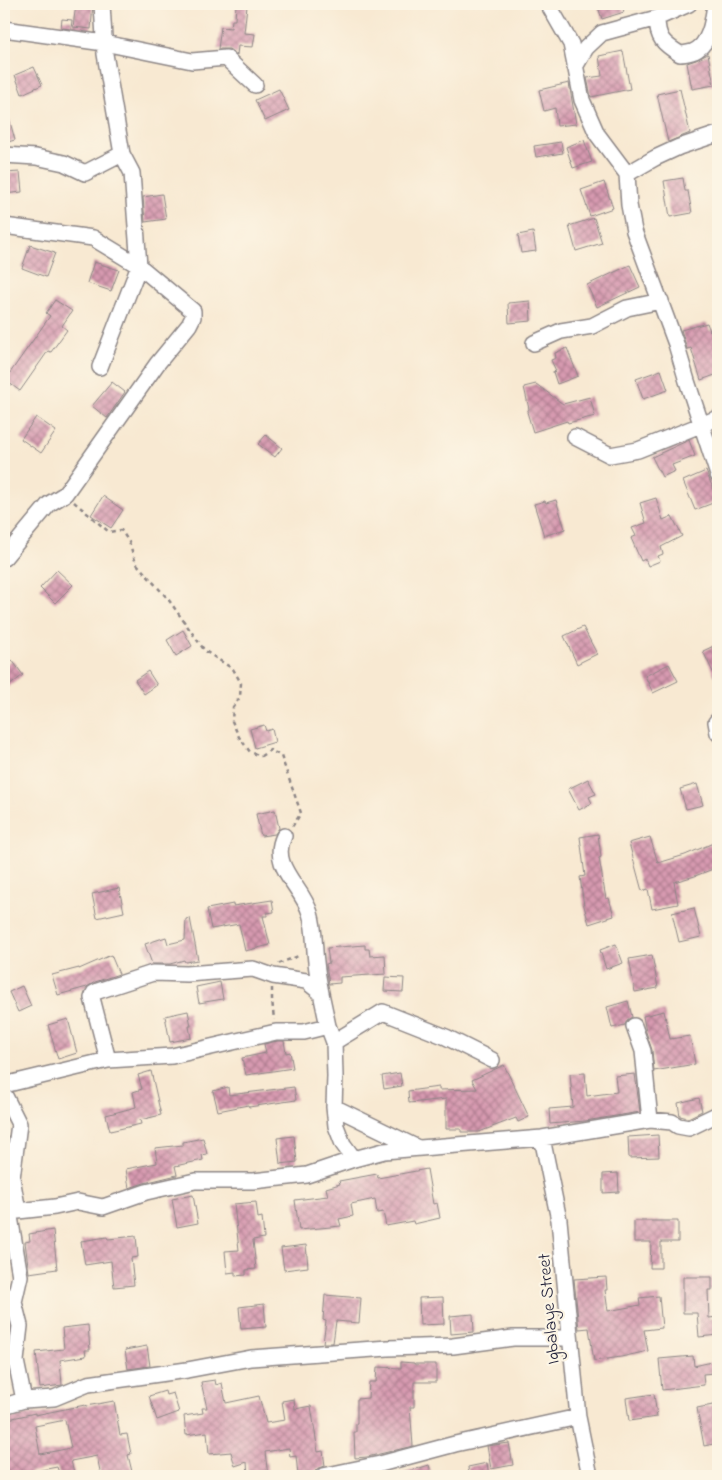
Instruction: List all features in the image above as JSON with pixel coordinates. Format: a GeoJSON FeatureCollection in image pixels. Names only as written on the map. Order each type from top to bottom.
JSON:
{"type":"FeatureCollection","features":[{"type":"Feature","properties":{"kind":"street"},"geometry":{"type":"LineString","coordinates":[[100,367],[139,266],[132,173],[122,154],[104,43],[102,4]]}},
{"type":"Feature","properties":{"kind":"street"},"geometry":{"type":"LineString","coordinates":[[548,4],[571,44],[582,100],[597,134],[627,174],[629,205],[634,230],[676,344],[718,475]]}},
{"type":"Feature","properties":{"kind":"street"},"geometry":{"type":"LineString","coordinates":[[576,67],[586,48],[602,33],[657,18],[690,4]]}},
{"type":"Feature","properties":{"kind":"street"},"geometry":{"type":"LineString","coordinates":[[657,18],[660,36],[666,45],[680,54],[694,52],[706,40],[716,4]]}},
{"type":"Feature","properties":{"kind":"street"},"geometry":{"type":"LineString","coordinates":[[4,29],[104,43],[192,61],[226,58],[255,85]]}},
{"type":"Feature","properties":{"kind":"street"},"geometry":{"type":"LineString","coordinates":[[627,174],[656,158],[718,134]]}},
{"type":"Feature","properties":{"kind":"street"},"geometry":{"type":"LineString","coordinates":[[4,154],[36,157],[64,163],[85,173],[122,154]]}},
{"type":"Feature","properties":{"kind":"street"},"geometry":{"type":"LineString","coordinates":[[4,226],[94,238],[139,266],[193,310],[193,317],[189,325],[157,364],[65,494],[49,504],[4,558]]}},
{"type":"Feature","properties":{"kind":"street"},"geometry":{"type":"LineString","coordinates":[[534,343],[560,330],[592,326],[627,308],[661,301]]}},
{"type":"Feature","properties":{"kind":"street"},"geometry":{"type":"LineString","coordinates":[[575,437],[610,455],[638,450],[718,418]]}},
{"type":"Feature","properties":{"kind":"street"},"geometry":{"type":"LineString","coordinates":[[718,720],[716,722],[718,733]]}},
{"type":"Feature","properties":{"kind":"street"},"geometry":{"type":"LineString","coordinates":[[284,836],[281,843],[281,863],[310,912],[321,993],[328,1026],[334,1042],[334,1107],[336,1126],[343,1144],[354,1159]]}},
{"type":"Feature","properties":{"kind":"street"},"geometry":{"type":"LineString","coordinates":[[108,1060],[92,998],[94,993],[153,973],[187,974],[254,969],[273,976],[306,980],[321,993]]}},
{"type":"Feature","properties":{"kind":"street"},"geometry":{"type":"LineString","coordinates":[[334,1042],[383,1012],[446,1037],[492,1060]]}},
{"type":"Feature","properties":{"kind":"street"},"geometry":{"type":"LineString","coordinates":[[4,1085],[108,1060],[172,1056],[276,1032],[304,1032],[328,1026]]}},
{"type":"Feature","properties":{"kind":"street"},"geometry":{"type":"LineString","coordinates":[[634,1026],[643,1051],[650,1120]]}},
{"type":"Feature","properties":{"kind":"street"},"geometry":{"type":"LineString","coordinates":[[4,1094],[19,1124],[10,1211],[20,1276],[14,1302],[20,1326],[16,1361],[24,1400]]}},
{"type":"Feature","properties":{"kind":"street"},"geometry":{"type":"LineString","coordinates":[[334,1107],[419,1149]]}},
{"type":"Feature","properties":{"kind":"street"},"geometry":{"type":"LineString","coordinates":[[10,1211],[55,1207],[78,1202],[103,1206],[146,1192],[195,1181],[252,1181],[307,1176],[354,1159],[384,1151],[542,1138],[650,1120],[672,1122],[678,1126],[689,1128],[718,1114]]}},
{"type":"Feature","properties":{"kind":"street","name":"Igbalaye Street"},"geometry":{"type":"LineString","coordinates":[[542,1138],[559,1220],[578,1417],[590,1476]]}},
{"type":"Feature","properties":{"kind":"street"},"geometry":{"type":"LineString","coordinates":[[4,1406],[24,1400],[54,1398],[88,1384],[187,1370],[251,1358],[388,1348],[454,1346],[513,1338],[569,1338]]}},
{"type":"Feature","properties":{"kind":"street"},"geometry":{"type":"LineString","coordinates":[[324,1476],[380,1464],[454,1444],[578,1417]]}},
{"type":"Feature","properties":{"kind":"path"},"geometry":{"type":"LineString","coordinates":[[65,494],[109,532],[121,530],[129,542],[136,564],[168,599],[205,651],[233,669],[241,683],[240,697],[233,707],[232,721],[239,737],[250,752],[261,756],[270,750],[281,756],[301,813],[284,836]]}},
{"type":"Feature","properties":{"kind":"building"},"geometry":{"type":"Polygon","coordinates":[[[76,4],[93,4],[91,29],[73,27],[76,4]]]}},
{"type":"Feature","properties":{"kind":"building"},"geometry":{"type":"Polygon","coordinates":[[[236,4],[247,6],[244,33],[255,34],[253,47],[238,46],[237,55],[229,49],[218,49],[221,27],[231,28],[232,20],[235,20],[236,4]]]}},
{"type":"Feature","properties":{"kind":"building"},"geometry":{"type":"Polygon","coordinates":[[[597,4],[622,4],[624,12],[602,19],[597,4]]]}},
{"type":"Feature","properties":{"kind":"building"},"geometry":{"type":"Polygon","coordinates":[[[62,19],[72,20],[71,29],[61,28],[62,19]]]}},
{"type":"Feature","properties":{"kind":"building"},"geometry":{"type":"Polygon","coordinates":[[[623,51],[630,89],[591,97],[587,78],[602,76],[599,56],[623,51]]]}},
{"type":"Feature","properties":{"kind":"building"},"geometry":{"type":"Polygon","coordinates":[[[708,54],[714,85],[692,89],[687,63],[708,54]]]}},
{"type":"Feature","properties":{"kind":"building"},"geometry":{"type":"Polygon","coordinates":[[[34,67],[42,85],[22,94],[15,75],[34,67]]]}},
{"type":"Feature","properties":{"kind":"building"},"geometry":{"type":"Polygon","coordinates":[[[569,83],[576,124],[557,126],[555,108],[544,111],[539,90],[569,83]]]}},
{"type":"Feature","properties":{"kind":"building"},"geometry":{"type":"Polygon","coordinates":[[[279,89],[289,110],[265,121],[255,100],[279,89]]]}},
{"type":"Feature","properties":{"kind":"building"},"geometry":{"type":"Polygon","coordinates":[[[680,89],[690,133],[668,142],[657,94],[680,89]]]}},
{"type":"Feature","properties":{"kind":"building"},"geometry":{"type":"Polygon","coordinates":[[[4,111],[7,111],[15,140],[4,143],[4,111]]]}},
{"type":"Feature","properties":{"kind":"building"},"geometry":{"type":"Polygon","coordinates":[[[584,140],[592,162],[573,168],[566,147],[584,140]]]}},
{"type":"Feature","properties":{"kind":"building"},"geometry":{"type":"Polygon","coordinates":[[[561,142],[563,153],[536,157],[534,146],[561,142]]]}},
{"type":"Feature","properties":{"kind":"building"},"geometry":{"type":"Polygon","coordinates":[[[20,172],[22,192],[4,194],[4,173],[20,172]]]}},
{"type":"Feature","properties":{"kind":"building"},"geometry":{"type":"Polygon","coordinates":[[[683,178],[685,191],[688,191],[692,213],[670,217],[664,181],[683,178]]]}},
{"type":"Feature","properties":{"kind":"building"},"geometry":{"type":"Polygon","coordinates":[[[604,182],[613,208],[590,216],[581,190],[604,182]]]}},
{"type":"Feature","properties":{"kind":"building"},"geometry":{"type":"Polygon","coordinates":[[[162,194],[166,219],[145,222],[143,197],[162,194]]]}},
{"type":"Feature","properties":{"kind":"building"},"geometry":{"type":"Polygon","coordinates":[[[594,218],[602,243],[576,251],[569,226],[594,218]]]}},
{"type":"Feature","properties":{"kind":"building"},"geometry":{"type":"Polygon","coordinates":[[[533,232],[536,251],[521,253],[518,235],[533,232]]]}},
{"type":"Feature","properties":{"kind":"building"},"geometry":{"type":"Polygon","coordinates":[[[30,245],[55,253],[46,277],[22,268],[30,245]]]}},
{"type":"Feature","properties":{"kind":"building"},"geometry":{"type":"Polygon","coordinates":[[[94,262],[119,270],[111,291],[87,283],[94,262]]]}},
{"type":"Feature","properties":{"kind":"building"},"geometry":{"type":"Polygon","coordinates":[[[630,265],[640,287],[597,307],[587,285],[630,265]]]}},
{"type":"Feature","properties":{"kind":"building"},"geometry":{"type":"Polygon","coordinates":[[[55,300],[72,311],[62,326],[67,330],[51,352],[48,351],[20,391],[5,380],[50,316],[46,313],[55,300]]]}},
{"type":"Feature","properties":{"kind":"building"},"geometry":{"type":"Polygon","coordinates":[[[530,301],[531,321],[509,323],[508,303],[530,301]]]}},
{"type":"Feature","properties":{"kind":"building"},"geometry":{"type":"Polygon","coordinates":[[[707,323],[710,331],[718,327],[718,374],[701,380],[691,348],[687,349],[681,330],[707,323]]]}},
{"type":"Feature","properties":{"kind":"building"},"geometry":{"type":"Polygon","coordinates":[[[567,348],[578,376],[557,384],[553,372],[556,371],[551,360],[556,358],[555,353],[567,348]]]}},
{"type":"Feature","properties":{"kind":"building"},"geometry":{"type":"Polygon","coordinates":[[[661,370],[668,390],[643,399],[636,379],[661,370]]]}},
{"type":"Feature","properties":{"kind":"building"},"geometry":{"type":"Polygon","coordinates":[[[112,382],[125,392],[107,418],[92,406],[112,382]]]}},
{"type":"Feature","properties":{"kind":"building"},"geometry":{"type":"Polygon","coordinates":[[[536,384],[563,404],[590,397],[595,416],[568,423],[567,421],[533,432],[527,412],[529,409],[524,387],[536,384]]]}},
{"type":"Feature","properties":{"kind":"building"},"geometry":{"type":"Polygon","coordinates":[[[36,417],[56,431],[41,453],[21,439],[36,417]]]}},
{"type":"Feature","properties":{"kind":"building"},"geometry":{"type":"Polygon","coordinates":[[[266,435],[282,448],[275,457],[258,444],[266,435]]]}},
{"type":"Feature","properties":{"kind":"building"},"geometry":{"type":"Polygon","coordinates":[[[689,440],[695,456],[672,465],[675,471],[662,477],[652,457],[689,440]]]}},
{"type":"Feature","properties":{"kind":"building"},"geometry":{"type":"Polygon","coordinates":[[[706,471],[718,501],[695,510],[683,481],[706,471]]]}},
{"type":"Feature","properties":{"kind":"building"},"geometry":{"type":"Polygon","coordinates":[[[103,496],[123,510],[111,528],[91,515],[103,496]]]}},
{"type":"Feature","properties":{"kind":"building"},"geometry":{"type":"Polygon","coordinates":[[[656,498],[663,520],[672,516],[682,536],[661,547],[663,554],[658,556],[660,561],[648,566],[645,559],[641,561],[631,538],[636,536],[632,528],[646,523],[640,503],[656,498]]]}},
{"type":"Feature","properties":{"kind":"building"},"geometry":{"type":"Polygon","coordinates":[[[556,500],[565,529],[544,536],[534,504],[556,500]]]}},
{"type":"Feature","properties":{"kind":"building"},"geometry":{"type":"Polygon","coordinates":[[[57,570],[73,585],[55,603],[40,588],[57,570]]]}},
{"type":"Feature","properties":{"kind":"building"},"geometry":{"type":"Polygon","coordinates":[[[583,627],[597,654],[577,664],[564,636],[583,627]]]}},
{"type":"Feature","properties":{"kind":"building"},"geometry":{"type":"Polygon","coordinates":[[[183,630],[192,646],[176,656],[167,640],[183,630]]]}},
{"type":"Feature","properties":{"kind":"building"},"geometry":{"type":"Polygon","coordinates":[[[718,644],[718,683],[703,651],[718,644]]]}},
{"type":"Feature","properties":{"kind":"building"},"geometry":{"type":"Polygon","coordinates":[[[12,660],[23,675],[4,690],[4,666],[12,660]]]}},
{"type":"Feature","properties":{"kind":"building"},"geometry":{"type":"Polygon","coordinates":[[[669,664],[678,681],[653,693],[645,676],[669,664]]]}},
{"type":"Feature","properties":{"kind":"building"},"geometry":{"type":"Polygon","coordinates":[[[148,671],[157,685],[144,694],[135,680],[148,671]]]}},
{"type":"Feature","properties":{"kind":"building"},"geometry":{"type":"Polygon","coordinates":[[[264,725],[266,731],[272,729],[275,742],[255,748],[250,729],[264,725]]]}},
{"type":"Feature","properties":{"kind":"building"},"geometry":{"type":"Polygon","coordinates":[[[588,779],[596,794],[589,797],[592,803],[579,810],[568,789],[588,779]]]}},
{"type":"Feature","properties":{"kind":"building"},"geometry":{"type":"Polygon","coordinates":[[[697,784],[703,805],[686,809],[680,789],[697,784]]]}},
{"type":"Feature","properties":{"kind":"building"},"geometry":{"type":"Polygon","coordinates":[[[275,810],[279,828],[275,834],[261,836],[256,814],[275,810]]]}},
{"type":"Feature","properties":{"kind":"building"},"geometry":{"type":"Polygon","coordinates":[[[598,834],[601,857],[599,858],[606,899],[609,898],[614,916],[589,924],[584,906],[580,877],[585,876],[580,837],[598,834]]]}},
{"type":"Feature","properties":{"kind":"building"},"geometry":{"type":"Polygon","coordinates":[[[650,837],[658,863],[685,855],[718,841],[718,867],[674,882],[678,904],[652,909],[648,889],[642,891],[629,843],[650,837]]]}},
{"type":"Feature","properties":{"kind":"building"},"geometry":{"type":"Polygon","coordinates":[[[119,888],[124,912],[97,918],[92,894],[119,888]]]}},
{"type":"Feature","properties":{"kind":"building"},"geometry":{"type":"Polygon","coordinates":[[[272,900],[274,912],[263,916],[270,945],[245,951],[239,924],[211,929],[207,909],[272,900]]]}},
{"type":"Feature","properties":{"kind":"building"},"geometry":{"type":"Polygon","coordinates":[[[694,908],[701,937],[679,942],[672,913],[694,908]]]}},
{"type":"Feature","properties":{"kind":"building"},"geometry":{"type":"Polygon","coordinates":[[[190,918],[198,960],[185,962],[184,960],[170,964],[152,964],[145,944],[166,937],[168,944],[185,940],[186,919],[190,918]]]}},
{"type":"Feature","properties":{"kind":"building"},"geometry":{"type":"Polygon","coordinates":[[[616,944],[623,963],[606,969],[600,950],[616,944]]]}},
{"type":"Feature","properties":{"kind":"building"},"geometry":{"type":"Polygon","coordinates":[[[365,945],[365,949],[369,949],[370,956],[385,955],[386,974],[340,977],[340,983],[329,984],[326,964],[329,963],[327,948],[365,945]]]}},
{"type":"Feature","properties":{"kind":"building"},"geometry":{"type":"Polygon","coordinates":[[[111,955],[119,974],[95,982],[87,987],[58,995],[52,975],[79,969],[111,955]]]}},
{"type":"Feature","properties":{"kind":"building"},"geometry":{"type":"Polygon","coordinates":[[[652,955],[658,988],[635,992],[629,959],[652,955]]]}},
{"type":"Feature","properties":{"kind":"building"},"geometry":{"type":"Polygon","coordinates":[[[385,977],[404,978],[403,992],[384,991],[385,977]]]}},
{"type":"Feature","properties":{"kind":"building"},"geometry":{"type":"Polygon","coordinates":[[[220,982],[223,999],[199,1003],[196,987],[220,982]]]}},
{"type":"Feature","properties":{"kind":"building"},"geometry":{"type":"Polygon","coordinates":[[[22,986],[31,1006],[18,1012],[9,992],[22,986]]]}},
{"type":"Feature","properties":{"kind":"building"},"geometry":{"type":"Polygon","coordinates":[[[628,1001],[632,1017],[627,1020],[625,1025],[612,1028],[607,1007],[628,1001]]]}},
{"type":"Feature","properties":{"kind":"building"},"geometry":{"type":"Polygon","coordinates":[[[188,1011],[191,1038],[170,1042],[165,1016],[188,1011]]]}},
{"type":"Feature","properties":{"kind":"building"},"geometry":{"type":"Polygon","coordinates":[[[664,1011],[670,1039],[690,1036],[695,1064],[654,1071],[652,1050],[643,1016],[664,1011]]]}},
{"type":"Feature","properties":{"kind":"building"},"geometry":{"type":"Polygon","coordinates":[[[68,1019],[77,1053],[58,1059],[48,1025],[68,1019]]]}},
{"type":"Feature","properties":{"kind":"building"},"geometry":{"type":"Polygon","coordinates":[[[284,1041],[286,1053],[290,1052],[293,1068],[246,1075],[242,1058],[266,1053],[264,1044],[284,1041]]]}},
{"type":"Feature","properties":{"kind":"building"},"geometry":{"type":"Polygon","coordinates":[[[504,1065],[529,1117],[518,1122],[516,1118],[479,1132],[461,1132],[461,1129],[446,1129],[446,1099],[409,1103],[408,1091],[439,1087],[439,1090],[477,1089],[472,1080],[504,1065]]]}},
{"type":"Feature","properties":{"kind":"building"},"geometry":{"type":"Polygon","coordinates":[[[151,1071],[161,1115],[140,1120],[141,1124],[110,1131],[106,1115],[136,1107],[133,1092],[142,1089],[138,1075],[151,1071]]]}},
{"type":"Feature","properties":{"kind":"building"},"geometry":{"type":"Polygon","coordinates":[[[400,1073],[402,1086],[384,1089],[382,1076],[400,1073]]]}},
{"type":"Feature","properties":{"kind":"building"},"geometry":{"type":"Polygon","coordinates":[[[585,1073],[587,1096],[617,1092],[615,1076],[635,1074],[640,1112],[585,1121],[550,1124],[549,1109],[573,1107],[570,1074],[585,1073]]]}},
{"type":"Feature","properties":{"kind":"building"},"geometry":{"type":"Polygon","coordinates":[[[228,1087],[229,1095],[294,1087],[296,1100],[249,1107],[248,1105],[218,1111],[213,1091],[228,1087]]]}},
{"type":"Feature","properties":{"kind":"building"},"geometry":{"type":"Polygon","coordinates":[[[699,1098],[702,1111],[688,1118],[680,1116],[678,1103],[699,1098]]]}},
{"type":"Feature","properties":{"kind":"building"},"geometry":{"type":"Polygon","coordinates":[[[658,1135],[659,1157],[629,1158],[628,1137],[658,1135]]]}},
{"type":"Feature","properties":{"kind":"building"},"geometry":{"type":"Polygon","coordinates":[[[294,1136],[297,1162],[280,1164],[277,1138],[294,1136]]]}},
{"type":"Feature","properties":{"kind":"building"},"geometry":{"type":"Polygon","coordinates":[[[203,1138],[207,1154],[202,1155],[203,1160],[175,1166],[177,1175],[129,1188],[126,1169],[157,1163],[155,1148],[183,1145],[183,1142],[203,1138]]]}},
{"type":"Feature","properties":{"kind":"building"},"geometry":{"type":"Polygon","coordinates":[[[427,1169],[433,1204],[437,1203],[440,1218],[414,1224],[413,1221],[386,1226],[383,1212],[377,1213],[375,1199],[351,1204],[353,1216],[339,1219],[341,1226],[299,1230],[295,1200],[328,1196],[326,1188],[340,1184],[339,1181],[377,1174],[378,1178],[427,1169]]]}},
{"type":"Feature","properties":{"kind":"building"},"geometry":{"type":"Polygon","coordinates":[[[618,1173],[619,1192],[603,1193],[603,1174],[618,1173]]]}},
{"type":"Feature","properties":{"kind":"building"},"geometry":{"type":"Polygon","coordinates":[[[193,1195],[198,1223],[177,1227],[172,1199],[193,1195]]]}},
{"type":"Feature","properties":{"kind":"building"},"geometry":{"type":"Polygon","coordinates":[[[256,1202],[258,1218],[262,1217],[264,1238],[253,1240],[256,1269],[246,1270],[246,1275],[235,1276],[235,1272],[227,1273],[225,1251],[239,1250],[234,1204],[256,1202]]]}},
{"type":"Feature","properties":{"kind":"building"},"geometry":{"type":"Polygon","coordinates":[[[634,1221],[678,1221],[678,1242],[661,1242],[661,1268],[650,1268],[651,1242],[634,1242],[634,1221]]]}},
{"type":"Feature","properties":{"kind":"building"},"geometry":{"type":"Polygon","coordinates":[[[53,1230],[57,1269],[29,1273],[25,1242],[30,1241],[29,1234],[53,1230]]]}},
{"type":"Feature","properties":{"kind":"building"},"geometry":{"type":"Polygon","coordinates":[[[136,1236],[138,1257],[131,1258],[134,1285],[114,1287],[111,1261],[85,1265],[81,1241],[107,1237],[108,1239],[136,1236]]]}},
{"type":"Feature","properties":{"kind":"building"},"geometry":{"type":"Polygon","coordinates":[[[306,1245],[308,1267],[284,1270],[281,1248],[306,1245]]]}},
{"type":"Feature","properties":{"kind":"building"},"geometry":{"type":"Polygon","coordinates":[[[606,1277],[607,1290],[605,1290],[608,1311],[640,1305],[639,1298],[659,1296],[662,1328],[644,1330],[648,1351],[594,1361],[589,1328],[579,1329],[574,1279],[606,1277]]]}},
{"type":"Feature","properties":{"kind":"building"},"geometry":{"type":"Polygon","coordinates":[[[683,1277],[712,1277],[712,1290],[708,1290],[709,1318],[718,1317],[718,1335],[699,1337],[697,1313],[683,1313],[683,1277]]]}},
{"type":"Feature","properties":{"kind":"building"},"geometry":{"type":"Polygon","coordinates":[[[325,1295],[361,1298],[359,1323],[336,1321],[333,1343],[323,1343],[326,1321],[323,1320],[325,1295]]]}},
{"type":"Feature","properties":{"kind":"building"},"geometry":{"type":"Polygon","coordinates":[[[443,1297],[444,1324],[420,1325],[419,1298],[443,1297]]]}},
{"type":"Feature","properties":{"kind":"building"},"geometry":{"type":"Polygon","coordinates":[[[4,1301],[10,1334],[4,1336],[4,1301]]]}},
{"type":"Feature","properties":{"kind":"building"},"geometry":{"type":"Polygon","coordinates":[[[264,1304],[266,1327],[241,1329],[239,1307],[264,1304]]]}},
{"type":"Feature","properties":{"kind":"building"},"geometry":{"type":"Polygon","coordinates":[[[473,1314],[474,1332],[451,1334],[450,1316],[473,1314]]]}},
{"type":"Feature","properties":{"kind":"building"},"geometry":{"type":"Polygon","coordinates":[[[88,1325],[90,1350],[85,1350],[86,1356],[60,1360],[62,1385],[40,1388],[36,1352],[64,1349],[62,1328],[88,1325]]]}},
{"type":"Feature","properties":{"kind":"building"},"geometry":{"type":"Polygon","coordinates":[[[147,1346],[150,1366],[128,1369],[125,1350],[147,1346]]]}},
{"type":"Feature","properties":{"kind":"building"},"geometry":{"type":"Polygon","coordinates":[[[693,1356],[694,1366],[712,1362],[714,1373],[703,1374],[704,1385],[662,1390],[659,1359],[693,1356]]]}},
{"type":"Feature","properties":{"kind":"building"},"geometry":{"type":"Polygon","coordinates":[[[401,1362],[436,1364],[436,1382],[414,1382],[414,1407],[410,1407],[413,1446],[355,1458],[354,1432],[356,1432],[357,1423],[357,1399],[368,1398],[369,1382],[376,1382],[377,1367],[401,1368],[401,1362]]]}},
{"type":"Feature","properties":{"kind":"building"},"geometry":{"type":"Polygon","coordinates":[[[215,1380],[216,1385],[222,1383],[226,1403],[259,1396],[266,1423],[285,1420],[282,1401],[294,1399],[295,1409],[311,1406],[318,1452],[323,1451],[325,1466],[317,1469],[314,1473],[298,1475],[296,1456],[290,1457],[289,1448],[265,1452],[268,1476],[248,1476],[247,1462],[235,1466],[231,1452],[209,1454],[207,1432],[186,1435],[184,1416],[203,1413],[202,1408],[207,1408],[201,1382],[215,1380]]]}},
{"type":"Feature","properties":{"kind":"building"},"geometry":{"type":"Polygon","coordinates":[[[165,1391],[166,1395],[173,1393],[179,1412],[157,1420],[149,1396],[165,1391]]]}},
{"type":"Feature","properties":{"kind":"building"},"geometry":{"type":"Polygon","coordinates":[[[654,1394],[657,1417],[629,1421],[626,1398],[654,1394]]]}},
{"type":"Feature","properties":{"kind":"building"},"geometry":{"type":"Polygon","coordinates":[[[114,1401],[120,1435],[127,1434],[131,1454],[128,1455],[133,1476],[101,1476],[97,1456],[71,1461],[75,1476],[60,1476],[57,1467],[31,1472],[32,1476],[4,1476],[4,1420],[35,1413],[35,1415],[114,1401]],[[65,1420],[35,1426],[40,1454],[71,1448],[65,1420]]]}},
{"type":"Feature","properties":{"kind":"building"},"geometry":{"type":"Polygon","coordinates":[[[718,1404],[718,1443],[704,1446],[697,1408],[718,1404]]]}},
{"type":"Feature","properties":{"kind":"building"},"geometry":{"type":"Polygon","coordinates":[[[509,1443],[513,1465],[491,1469],[487,1446],[509,1443]]]}},
{"type":"Feature","properties":{"kind":"building"},"geometry":{"type":"Polygon","coordinates":[[[487,1463],[489,1476],[469,1476],[468,1467],[487,1463]]]}},
{"type":"Feature","properties":{"kind":"building"},"geometry":{"type":"Polygon","coordinates":[[[429,1465],[432,1476],[401,1476],[401,1474],[429,1465]]]}}]}
